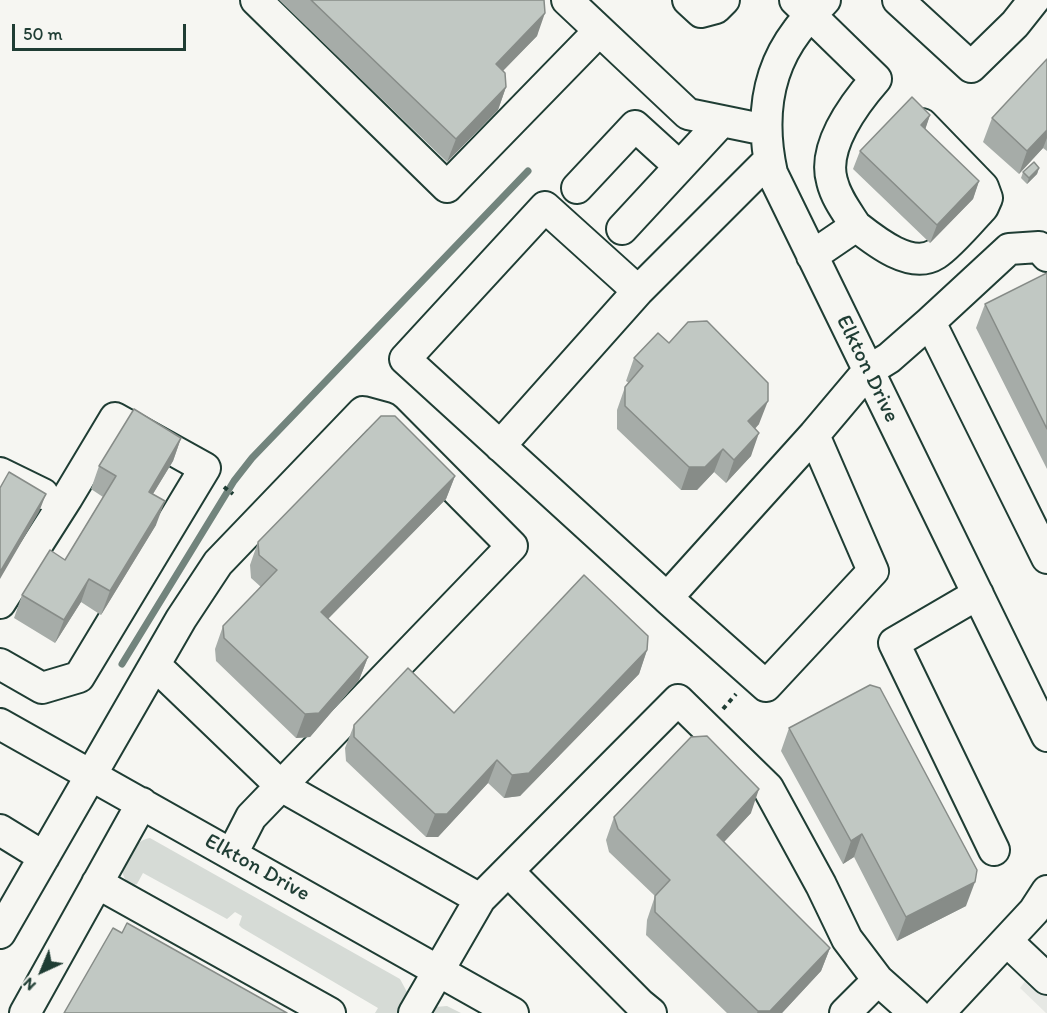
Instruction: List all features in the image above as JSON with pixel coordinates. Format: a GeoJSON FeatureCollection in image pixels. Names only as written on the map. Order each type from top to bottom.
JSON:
{"type":"FeatureCollection","features":[{"type":"Feature","properties":{"kind":"street"},"geometry":{"type":"LineString","coordinates":[[256,0],[447,187],[599,31]]}},
{"type":"Feature","properties":{"kind":"street"},"geometry":{"type":"LineString","coordinates":[[567,0],[688,114],[766,130]]}},
{"type":"Feature","properties":{"kind":"street"},"geometry":{"type":"LineString","coordinates":[[688,0],[701,12],[716,8],[724,0]]}},
{"type":"Feature","properties":{"kind":"street"},"geometry":{"type":"LineString","coordinates":[[919,6],[971,67],[1015,24],[1034,0]]}},
{"type":"Feature","properties":{"kind":"street"},"geometry":{"type":"LineString","coordinates":[[811,5],[876,79],[853,105],[834,148],[830,164],[831,180],[838,199],[856,226],[879,245],[899,254],[925,259],[937,254],[983,207],[987,198],[983,187],[922,124]]}},
{"type":"Feature","properties":{"kind":"street","name":"Elkton Drive"},"geometry":{"type":"LineString","coordinates":[[811,5],[784,51],[767,100],[766,130],[772,173],[1046,731]]}},
{"type":"Feature","properties":{"kind":"street"},"geometry":{"type":"LineString","coordinates":[[622,229],[722,121]]}},
{"type":"Feature","properties":{"kind":"street"},"geometry":{"type":"LineString","coordinates":[[577,188],[635,126],[679,166]]}},
{"type":"Feature","properties":{"kind":"street"},"geometry":{"type":"LineString","coordinates":[[500,446],[638,291],[769,160]]}},
{"type":"Feature","properties":{"kind":"street"},"geometry":{"type":"LineString","coordinates":[[638,291],[545,207],[405,359],[766,686],[873,571],[814,435]]}},
{"type":"Feature","properties":{"kind":"street"},"geometry":{"type":"LineString","coordinates":[[812,256],[856,226]]}},
{"type":"Feature","properties":{"kind":"street"},"geometry":{"type":"LineString","coordinates":[[667,598],[814,435],[868,371],[889,358],[1009,249],[1039,247],[1047,256]]}},
{"type":"Feature","properties":{"kind":"street"},"geometry":{"type":"LineString","coordinates":[[930,322],[1047,558]]}},
{"type":"Feature","properties":{"kind":"street"},"geometry":{"type":"LineString","coordinates":[[0,933],[181,619],[218,562],[363,412],[385,418],[512,546],[251,817],[232,854]]}},
{"type":"Feature","properties":{"kind":"street"},"geometry":{"type":"LineString","coordinates":[[0,603],[64,504],[115,418],[205,468],[79,677],[42,688],[0,664]]}},
{"type":"Feature","properties":{"kind":"street"},"geometry":{"type":"LineString","coordinates":[[0,473],[64,504]]}},
{"type":"Feature","properties":{"kind":"street"},"geometry":{"type":"LineString","coordinates":[[978,594],[894,643],[994,850]]}},
{"type":"Feature","properties":{"kind":"street"},"geometry":{"type":"LineString","coordinates":[[155,664],[281,786],[480,900]]}},
{"type":"Feature","properties":{"kind":"street"},"geometry":{"type":"LineString","coordinates":[[414,1013],[480,900],[678,700],[768,788],[821,885],[847,939],[879,980],[915,1013]]}},
{"type":"Feature","properties":{"kind":"street","name":"Elkton Drive"},"geometry":{"type":"LineString","coordinates":[[0,724],[513,1013]]}},
{"type":"Feature","properties":{"kind":"street"},"geometry":{"type":"LineString","coordinates":[[25,1013],[142,803]]}},
{"type":"Feature","properties":{"kind":"street"},"geometry":{"type":"LineString","coordinates":[[0,831],[44,857]]}},
{"type":"Feature","properties":{"kind":"street"},"geometry":{"type":"LineString","coordinates":[[508,871],[651,1013]]}},
{"type":"Feature","properties":{"kind":"street"},"geometry":{"type":"LineString","coordinates":[[97,883],[330,1013]]}},
{"type":"Feature","properties":{"kind":"street"},"geometry":{"type":"LineString","coordinates":[[939,1013],[1034,911],[1047,891]]}},
{"type":"Feature","properties":{"kind":"street"},"geometry":{"type":"LineString","coordinates":[[1007,941],[1047,979]]}},
{"type":"Feature","properties":{"kind":"street"},"geometry":{"type":"LineString","coordinates":[[845,1013],[879,980]]}},
{"type":"Feature","properties":{"kind":"path"},"geometry":{"type":"LineString","coordinates":[[225,488],[233,494]]}},
{"type":"Feature","properties":{"kind":"path"},"geometry":{"type":"LineString","coordinates":[[706,727],[754,675]]}},
{"type":"Feature","properties":{"kind":"shaded area"},"geometry":{"type":"Polygon","coordinates":[[[150,838],[400,979],[407,992],[397,1013],[375,1013],[378,1008],[242,928],[239,925],[242,916],[235,912],[227,919],[143,873],[137,884],[132,886],[123,875],[126,860],[136,845],[150,838]]]}},
{"type":"Feature","properties":{"kind":"shaded area"},"geometry":{"type":"Polygon","coordinates":[[[1047,952],[1047,1013],[1046,1013],[1020,988],[1047,952]]]}},
{"type":"Feature","properties":{"kind":"shaded area"},"geometry":{"type":"Polygon","coordinates":[[[447,1006],[461,1013],[430,1013],[435,1007],[447,1006]]]}},
{"type":"Feature","properties":{"kind":"building"},"geometry":{"type":"Polygon","coordinates":[[[311,0],[544,0],[545,13],[496,64],[505,73],[506,87],[456,139],[311,0]]]}},
{"type":"Feature","properties":{"kind":"building"},"geometry":{"type":"Polygon","coordinates":[[[1047,59],[1047,130],[1027,151],[992,118],[1047,59]]]}},
{"type":"Feature","properties":{"kind":"building"},"geometry":{"type":"Polygon","coordinates":[[[912,97],[930,115],[921,125],[979,181],[937,225],[860,151],[912,97]]]}},
{"type":"Feature","properties":{"kind":"building"},"geometry":{"type":"Polygon","coordinates":[[[1034,162],[1039,168],[1029,178],[1023,172],[1034,162]]]}},
{"type":"Feature","properties":{"kind":"building"},"geometry":{"type":"Polygon","coordinates":[[[1047,273],[1047,429],[985,304],[1047,273]]]}},
{"type":"Feature","properties":{"kind":"building"},"geometry":{"type":"Polygon","coordinates":[[[707,321],[768,383],[768,401],[748,421],[759,433],[734,460],[723,449],[705,467],[689,467],[625,406],[625,387],[643,366],[634,358],[658,333],[669,343],[688,322],[707,321]]]}},
{"type":"Feature","properties":{"kind":"building"},"geometry":{"type":"Polygon","coordinates":[[[134,409],[181,438],[149,492],[165,501],[110,591],[89,579],[64,620],[22,595],[50,550],[65,560],[116,476],[99,466],[134,409]]]}},
{"type":"Feature","properties":{"kind":"building"},"geometry":{"type":"Polygon","coordinates":[[[381,416],[395,416],[455,476],[321,612],[368,657],[319,713],[305,714],[224,638],[223,626],[277,570],[259,555],[258,542],[381,416]]]}},
{"type":"Feature","properties":{"kind":"building"},"geometry":{"type":"Polygon","coordinates":[[[9,472],[46,494],[0,572],[0,488],[9,472]]]}},
{"type":"Feature","properties":{"kind":"building"},"geometry":{"type":"Polygon","coordinates":[[[584,575],[648,636],[647,650],[529,773],[512,775],[497,760],[447,814],[435,814],[354,737],[354,725],[408,668],[454,713],[584,575]]]}},
{"type":"Feature","properties":{"kind":"building"},"geometry":{"type":"Polygon","coordinates":[[[870,685],[880,688],[977,870],[975,882],[906,917],[862,834],[851,841],[789,728],[870,685]]]}},
{"type":"Feature","properties":{"kind":"building"},"geometry":{"type":"Polygon","coordinates":[[[707,736],[759,789],[717,835],[830,948],[770,1011],[758,1011],[655,912],[655,896],[670,880],[618,829],[614,817],[691,737],[707,736]]]}},
{"type":"Feature","properties":{"kind":"building"},"geometry":{"type":"Polygon","coordinates":[[[127,923],[287,1013],[64,1013],[113,928],[122,933],[127,923]]]}},
{"type":"Feature","properties":{"kind":"waterway"},"geometry":{"type":"LineString","coordinates":[[122,664],[234,481],[252,458],[528,171]]}}]}
